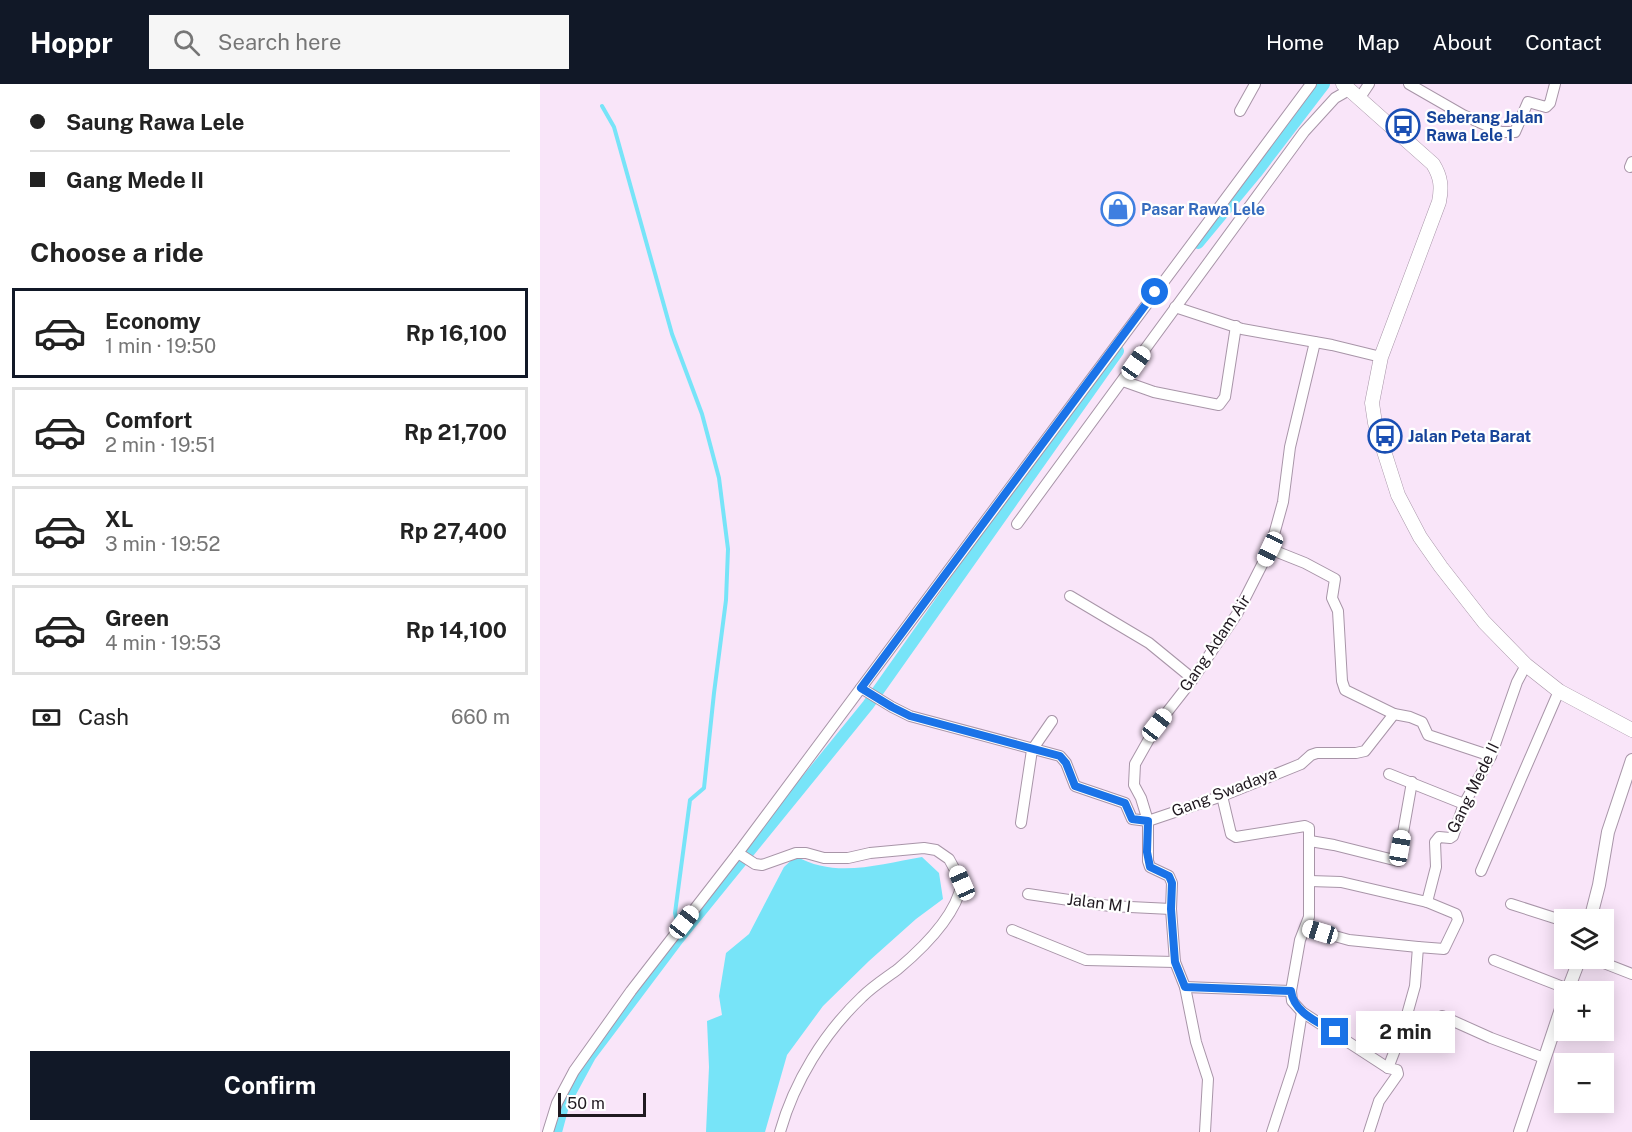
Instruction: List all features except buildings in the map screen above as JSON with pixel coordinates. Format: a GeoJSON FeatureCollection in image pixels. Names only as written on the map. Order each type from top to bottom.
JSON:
{"type":"FeatureCollection","features":[{"type":"Feature","properties":{"kind":"main road"},"geometry":{"type":"LineString","coordinates":[[1350,91],[1433,164],[1440,176],[1439,202],[1381,357],[1372,403],[1375,423],[1398,495],[1420,537],[1441,567],[1484,622],[1526,665],[1558,691],[1632,730]]}},
{"type":"Feature","properties":{"kind":"street"},"geometry":{"type":"LineString","coordinates":[[1240,111],[1255,84]]}},
{"type":"Feature","properties":{"kind":"street"},"geometry":{"type":"LineString","coordinates":[[548,1132],[557,1102],[574,1071],[631,991],[865,690],[1102,363],[1231,195],[1311,84]]}},
{"type":"Feature","properties":{"kind":"street"},"geometry":{"type":"LineString","coordinates":[[1017,524],[1123,381],[1245,208],[1304,132],[1335,98],[1369,84]]}},
{"type":"Feature","properties":{"kind":"street"},"geometry":{"type":"LineString","coordinates":[[1409,84],[1463,115],[1501,132],[1515,132],[1525,104],[1528,102],[1546,107],[1550,103],[1556,84]]}},
{"type":"Feature","properties":{"kind":"street"},"geometry":{"type":"LineString","coordinates":[[1231,195],[1245,208]]}},
{"type":"Feature","properties":{"kind":"street"},"geometry":{"type":"LineString","coordinates":[[1175,307],[1236,326],[1381,357]]}},
{"type":"Feature","properties":{"kind":"street"},"geometry":{"type":"LineString","coordinates":[[1123,381],[1154,392],[1219,405],[1225,397],[1236,326]]}},
{"type":"Feature","properties":{"kind":"street","name":"Gang Adam Air"},"geometry":{"type":"LineString","coordinates":[[1205,1132],[1208,1079],[1196,1042],[1185,987],[1175,962],[1171,909],[1172,883],[1169,876],[1150,867],[1148,861],[1148,821],[1141,798],[1134,785],[1135,764],[1157,725],[1193,679],[1238,614],[1270,549],[1283,501],[1290,447],[1315,342]]}},
{"type":"Feature","properties":{"kind":"street"},"geometry":{"type":"LineString","coordinates":[[1270,549],[1305,563],[1335,579],[1332,598],[1338,611],[1342,681],[1345,690],[1394,714],[1422,722],[1428,735],[1491,756]]}},
{"type":"Feature","properties":{"kind":"street"},"geometry":{"type":"LineString","coordinates":[[1070,596],[1149,643],[1193,679]]}},
{"type":"Feature","properties":{"kind":"street","name":"Gang Mede II"},"geometry":{"type":"LineString","coordinates":[[1427,902],[1436,867],[1435,842],[1439,837],[1453,836],[1464,804],[1491,756],[1517,681],[1526,665]]}},
{"type":"Feature","properties":{"kind":"street"},"geometry":{"type":"LineString","coordinates":[[865,690],[910,716],[1060,756],[1066,763],[1075,786],[1125,803],[1132,819],[1148,821]]}},
{"type":"Feature","properties":{"kind":"street"},"geometry":{"type":"LineString","coordinates":[[1481,871],[1558,691]]}},
{"type":"Feature","properties":{"kind":"street","name":"Gang Swadaya"},"geometry":{"type":"LineString","coordinates":[[1148,821],[1222,796],[1301,764],[1317,753],[1365,751],[1394,714]]}},
{"type":"Feature","properties":{"kind":"street"},"geometry":{"type":"LineString","coordinates":[[1021,823],[1032,750],[1052,721]]}},
{"type":"Feature","properties":{"kind":"street"},"geometry":{"type":"LineString","coordinates":[[1593,909],[1608,832],[1632,760]]}},
{"type":"Feature","properties":{"kind":"street"},"geometry":{"type":"LineString","coordinates":[[1389,774],[1464,804]]}},
{"type":"Feature","properties":{"kind":"street"},"geometry":{"type":"LineString","coordinates":[[1310,841],[1334,844],[1398,861],[1412,782]]}},
{"type":"Feature","properties":{"kind":"street"},"geometry":{"type":"LineString","coordinates":[[1222,796],[1231,834],[1236,837],[1305,826],[1309,828],[1309,917],[1300,940],[1291,991],[1292,1001],[1302,1012],[1388,1068],[1396,1070],[1398,1074],[1379,1101],[1369,1132]]}},
{"type":"Feature","properties":{"kind":"street"},"geometry":{"type":"LineString","coordinates":[[739,853],[755,864],[770,864],[796,853],[824,858],[848,858],[924,848],[936,850],[949,859],[962,883],[959,898],[932,936],[896,970],[861,998],[834,1027],[804,1074],[786,1109],[780,1132]]}},
{"type":"Feature","properties":{"kind":"street"},"geometry":{"type":"LineString","coordinates":[[1306,928],[1349,940],[1444,949],[1458,920],[1456,914],[1427,902],[1341,882],[1310,881]]}},
{"type":"Feature","properties":{"kind":"street","name":"Jalan M I"},"geometry":{"type":"LineString","coordinates":[[1028,894],[1110,906],[1171,909]]}},
{"type":"Feature","properties":{"kind":"street"},"geometry":{"type":"LineString","coordinates":[[1512,904],[1554,918]]}},
{"type":"Feature","properties":{"kind":"street"},"geometry":{"type":"LineString","coordinates":[[1012,930],[1086,960],[1175,962]]}},
{"type":"Feature","properties":{"kind":"street"},"geometry":{"type":"LineString","coordinates":[[1388,1068],[1403,1029],[1415,986],[1418,947]]}},
{"type":"Feature","properties":{"kind":"street"},"geometry":{"type":"LineString","coordinates":[[1494,960],[1554,988]]}},
{"type":"Feature","properties":{"kind":"street"},"geometry":{"type":"LineString","coordinates":[[1614,967],[1632,974]]}},
{"type":"Feature","properties":{"kind":"street"},"geometry":{"type":"LineString","coordinates":[[1185,987],[1291,991]]}},
{"type":"Feature","properties":{"kind":"street"},"geometry":{"type":"LineString","coordinates":[[1272,1132],[1293,1068],[1302,1012]]}},
{"type":"Feature","properties":{"kind":"street"},"geometry":{"type":"LineString","coordinates":[[1442,1016],[1491,1038],[1545,1058]]}},
{"type":"Feature","properties":{"kind":"street"},"geometry":{"type":"LineString","coordinates":[[1522,1132],[1554,1032]]}},
{"type":"Feature","properties":{"kind":"water"},"geometry":{"type":"Polygon","coordinates":[[[796,856],[826,867],[842,868],[874,866],[922,857],[939,873],[943,899],[916,919],[823,1006],[787,1055],[765,1132],[706,1132],[709,1067],[707,1021],[722,1015],[719,996],[726,953],[749,934],[784,867],[796,856]]]}},
{"type":"Feature","properties":{"kind":"waterway"},"geometry":{"type":"LineString","coordinates":[[1198,243],[1256,173],[1324,84]]}},
{"type":"Feature","properties":{"kind":"waterway"},"geometry":{"type":"LineString","coordinates":[[602,106],[614,127],[672,334],[702,414],[719,478],[728,549],[726,600],[704,788],[690,800],[675,913],[678,927]]}},
{"type":"Feature","properties":{"kind":"waterway"},"geometry":{"type":"LineString","coordinates":[[556,1132],[563,1106],[590,1056],[678,939],[868,705],[1118,351]]}},
{"type":"Feature","properties":{"kind":"place","name":"Seberang Jalan Rawa Lele 1"},"geometry":{"type":"Point","coordinates":[1403,126]}},
{"type":"Feature","properties":{"kind":"place","name":"Pasar Rawa Lele"},"geometry":{"type":"Point","coordinates":[1118,209]}},
{"type":"Feature","properties":{"kind":"place","name":"Jalan Peta Barat"},"geometry":{"type":"Point","coordinates":[1385,436]}},
{"type":"Feature","properties":{"kind":"route"},"geometry":{"type":"LineString","coordinates":[[1155,292],[861,688],[910,716],[1060,756],[1066,763],[1075,786],[1125,803],[1132,819],[1148,821],[1147,852],[1150,867],[1169,876],[1172,883],[1171,909],[1175,962],[1185,987],[1291,991],[1292,1001],[1302,1012],[1335,1032]]}}]}
